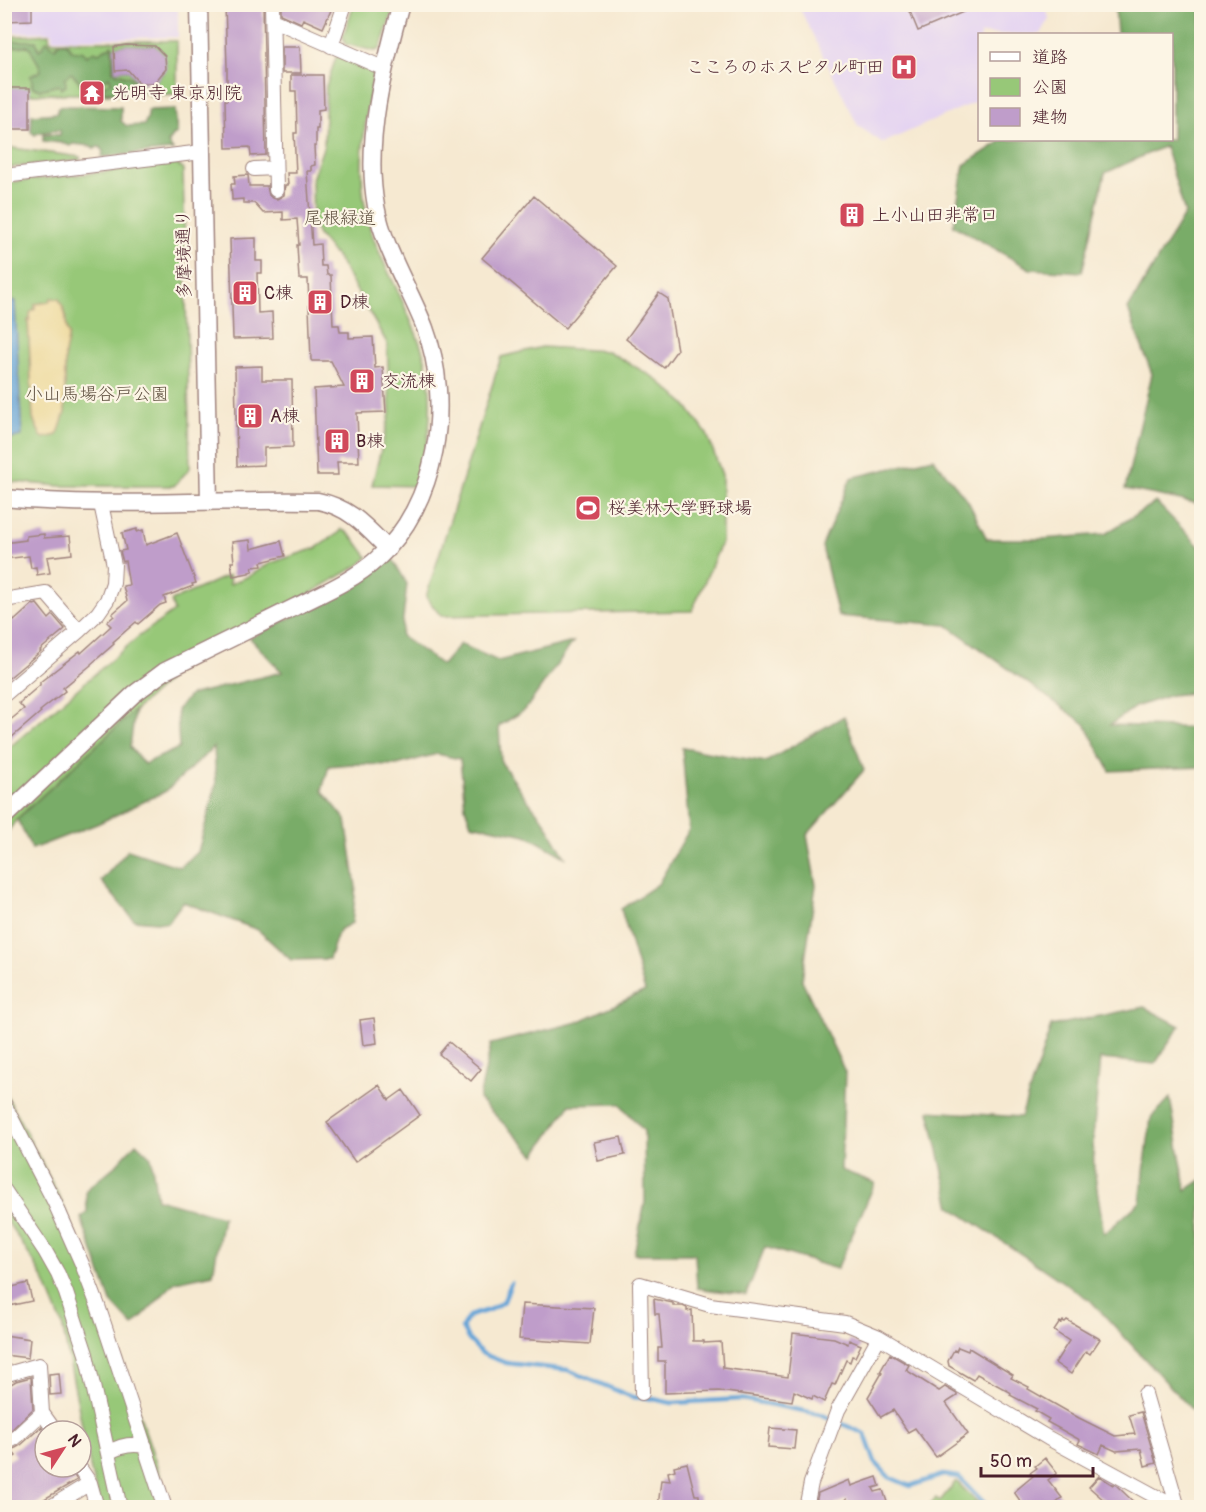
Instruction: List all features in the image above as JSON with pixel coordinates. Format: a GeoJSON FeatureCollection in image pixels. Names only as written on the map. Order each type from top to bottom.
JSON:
{"type":"FeatureCollection","features":[{"type":"Feature","properties":{"kind":"street","name":"多摩境通り"},"geometry":{"type":"LineString","coordinates":[[199,4],[209,502]]}},
{"type":"Feature","properties":{"kind":"street"},"geometry":{"type":"LineString","coordinates":[[272,4],[276,190]]}},
{"type":"Feature","properties":{"kind":"street"},"geometry":{"type":"LineString","coordinates":[[331,46],[345,4]]}},
{"type":"Feature","properties":{"kind":"street"},"geometry":{"type":"LineString","coordinates":[[4,817],[153,678],[339,585],[376,561],[401,531],[422,494],[430,474],[436,446],[438,396],[436,375],[430,342],[380,224],[372,163],[380,95],[401,4]]}},
{"type":"Feature","properties":{"kind":"street"},"geometry":{"type":"LineString","coordinates":[[273,20],[385,69]]}},
{"type":"Feature","properties":{"kind":"street"},"geometry":{"type":"LineString","coordinates":[[4,176],[202,152]]}},
{"type":"Feature","properties":{"kind":"street"},"geometry":{"type":"LineString","coordinates":[[254,168],[275,168]]}},
{"type":"Feature","properties":{"kind":"street"},"geometry":{"type":"LineString","coordinates":[[4,498],[101,504],[312,501],[331,503],[349,512],[388,549]]}},
{"type":"Feature","properties":{"kind":"street"},"geometry":{"type":"LineString","coordinates":[[4,695],[79,631],[98,613],[107,600],[113,583],[114,565],[101,504]]}},
{"type":"Feature","properties":{"kind":"street"},"geometry":{"type":"LineString","coordinates":[[4,600],[46,593],[79,631]]}},
{"type":"Feature","properties":{"kind":"street"},"geometry":{"type":"LineString","coordinates":[[4,1104],[59,1211],[82,1264],[165,1508]]}},
{"type":"Feature","properties":{"kind":"street"},"geometry":{"type":"LineString","coordinates":[[4,1190],[45,1251],[69,1301],[86,1354],[120,1508]]}},
{"type":"Feature","properties":{"kind":"street"},"geometry":{"type":"LineString","coordinates":[[58,1274],[72,1272],[82,1264]]}},
{"type":"Feature","properties":{"kind":"street"},"geometry":{"type":"LineString","coordinates":[[642,1393],[640,1284],[710,1305],[845,1323],[879,1337],[1048,1438],[1178,1508]]}},
{"type":"Feature","properties":{"kind":"street"},"geometry":{"type":"LineString","coordinates":[[806,1508],[811,1483],[838,1410],[879,1337]]}},
{"type":"Feature","properties":{"kind":"street"},"geometry":{"type":"LineString","coordinates":[[4,1375],[39,1365],[42,1413],[46,1419]]}},
{"type":"Feature","properties":{"kind":"street"},"geometry":{"type":"LineString","coordinates":[[1145,1394],[1178,1508]]}},
{"type":"Feature","properties":{"kind":"street"},"geometry":{"type":"LineString","coordinates":[[4,1444],[15,1438],[42,1413]]}},
{"type":"Feature","properties":{"kind":"street"},"geometry":{"type":"LineString","coordinates":[[108,1453],[129,1445],[145,1446]]}},
{"type":"Feature","properties":{"kind":"street"},"geometry":{"type":"LineString","coordinates":[[88,1479],[97,1508]]}},
{"type":"Feature","properties":{"kind":"street"},"geometry":{"type":"LineString","coordinates":[[49,1508],[90,1483]]}},
{"type":"Feature","properties":{"kind":"shaded area"},"geometry":{"type":"Polygon","coordinates":[[[4,5],[178,5],[178,37],[52,39],[52,32],[5,33],[4,5]]]}},
{"type":"Feature","properties":{"kind":"shaded area","name":"こころのホスピタル町田"},"geometry":{"type":"Polygon","coordinates":[[[798,5],[1045,5],[1049,18],[1042,33],[978,33],[978,100],[883,143],[858,126],[798,5]]]}},
{"type":"Feature","properties":{"kind":"green space"},"geometry":{"type":"Polygon","coordinates":[[[354,5],[395,5],[380,49],[375,51],[345,44],[343,36],[354,5]]]}},
{"type":"Feature","properties":{"kind":"green space"},"geometry":{"type":"Polygon","coordinates":[[[1115,5],[1201,5],[1201,504],[1125,489],[1152,374],[1128,309],[1185,213],[1165,146],[1105,173],[1082,272],[1030,269],[953,225],[964,165],[1001,141],[1173,141],[1173,33],[1117,33],[1115,5]]]}},
{"type":"Feature","properties":{"kind":"green space"},"geometry":{"type":"Polygon","coordinates":[[[49,34],[50,41],[177,41],[177,94],[149,95],[149,83],[154,83],[166,69],[165,56],[155,46],[114,47],[115,71],[128,70],[139,83],[143,83],[143,94],[30,94],[10,88],[9,48],[5,48],[5,37],[49,34]]]}},
{"type":"Feature","properties":{"kind":"green space"},"geometry":{"type":"Polygon","coordinates":[[[11,41],[36,41],[39,50],[47,41],[55,48],[59,43],[67,43],[71,50],[82,51],[87,56],[94,51],[99,53],[112,45],[113,72],[130,77],[141,88],[138,92],[104,92],[102,89],[111,82],[109,77],[101,82],[81,86],[71,73],[65,78],[66,86],[61,89],[59,85],[40,90],[32,87],[30,76],[41,71],[30,48],[28,46],[14,47],[9,44],[11,41]]]}},
{"type":"Feature","properties":{"kind":"green space","name":"尾根緑道"},"geometry":{"type":"Polygon","coordinates":[[[337,55],[374,69],[363,148],[365,208],[374,239],[423,351],[429,379],[429,426],[425,456],[417,486],[372,485],[390,414],[387,343],[339,260],[318,235],[313,224],[312,179],[324,145],[326,86],[337,55]]]}},
{"type":"Feature","properties":{"kind":"green space"},"geometry":{"type":"Polygon","coordinates":[[[62,106],[121,107],[121,121],[127,126],[144,125],[148,110],[175,109],[177,134],[168,143],[173,150],[102,157],[103,152],[100,147],[95,149],[91,146],[73,144],[70,146],[43,141],[43,135],[60,135],[60,130],[35,135],[31,132],[32,115],[57,113],[58,108],[62,106]]]}},
{"type":"Feature","properties":{"kind":"green space"},"geometry":{"type":"Polygon","coordinates":[[[5,147],[80,157],[80,160],[5,168],[5,147]]]}},
{"type":"Feature","properties":{"kind":"green space","name":"小山馬場谷戸公園"},"geometry":{"type":"Polygon","coordinates":[[[176,164],[183,168],[190,468],[174,486],[60,486],[5,481],[4,183],[176,164]]]}},
{"type":"Feature","properties":{"kind":"green space","name":"桜美林大学野球場"},"geometry":{"type":"Polygon","coordinates":[[[542,347],[608,351],[655,378],[685,404],[707,434],[722,475],[722,541],[692,611],[441,616],[426,597],[501,357],[542,347]]]}},
{"type":"Feature","properties":{"kind":"green space"},"geometry":{"type":"Polygon","coordinates":[[[933,458],[968,501],[987,539],[1043,539],[1105,534],[1156,502],[1201,548],[1201,692],[1171,695],[1135,707],[1110,725],[1201,728],[1201,767],[1110,771],[1085,724],[947,625],[838,616],[822,546],[851,478],[933,458]]]}},
{"type":"Feature","properties":{"kind":"green space"},"geometry":{"type":"Polygon","coordinates":[[[341,529],[353,538],[368,557],[359,565],[179,670],[17,819],[5,838],[5,751],[138,637],[174,611],[171,601],[229,575],[230,584],[271,563],[316,548],[341,529]]]}},
{"type":"Feature","properties":{"kind":"green space"},"geometry":{"type":"Polygon","coordinates":[[[391,556],[407,584],[401,636],[442,665],[460,644],[498,661],[573,642],[525,710],[499,726],[501,762],[545,822],[565,857],[526,835],[471,824],[465,807],[460,759],[437,754],[397,765],[329,766],[322,790],[346,820],[356,887],[352,923],[339,930],[329,959],[291,960],[258,930],[183,902],[167,923],[134,920],[101,881],[128,850],[180,867],[198,852],[216,785],[214,747],[166,791],[97,824],[32,849],[17,819],[135,710],[130,747],[144,764],[179,748],[177,710],[190,695],[282,672],[250,638],[357,584],[391,556]]]}},
{"type":"Feature","properties":{"kind":"green space"},"geometry":{"type":"Polygon","coordinates":[[[844,716],[864,770],[807,835],[816,885],[802,980],[845,1072],[841,1170],[875,1183],[837,1269],[765,1247],[746,1295],[697,1288],[695,1254],[634,1254],[645,1202],[644,1131],[620,1104],[570,1105],[535,1155],[479,1099],[491,1044],[578,1022],[645,991],[621,909],[658,884],[689,830],[682,748],[766,762],[844,716]]]}},
{"type":"Feature","properties":{"kind":"green space"},"geometry":{"type":"Polygon","coordinates":[[[1144,1007],[1180,1026],[1155,1064],[1100,1059],[1093,1139],[1094,1168],[1104,1234],[1140,1202],[1151,1118],[1170,1098],[1186,1190],[1201,1180],[1201,1413],[1194,1412],[1091,1301],[951,1207],[929,1111],[1021,1117],[1051,1026],[1144,1007]]]}},
{"type":"Feature","properties":{"kind":"green space"},"geometry":{"type":"Polygon","coordinates":[[[4,1090],[60,1198],[88,1263],[171,1507],[101,1507],[93,1479],[93,1419],[81,1419],[62,1324],[45,1282],[5,1218],[4,1090]]]}},
{"type":"Feature","properties":{"kind":"green space"},"geometry":{"type":"Polygon","coordinates":[[[136,1143],[151,1157],[157,1199],[223,1217],[213,1274],[175,1282],[133,1326],[111,1302],[81,1218],[87,1212],[86,1190],[115,1166],[136,1143]]]}},
{"type":"Feature","properties":{"kind":"green space"},"geometry":{"type":"Polygon","coordinates":[[[956,1481],[982,1507],[927,1507],[936,1498],[940,1501],[956,1481]]]}},
{"type":"Feature","properties":{"kind":"sand"},"geometry":{"type":"Polygon","coordinates":[[[51,298],[59,299],[69,334],[65,353],[65,413],[57,435],[44,438],[33,419],[28,320],[30,320],[30,313],[35,309],[35,304],[49,302],[51,298]]]}},
{"type":"Feature","properties":{"kind":"water"},"geometry":{"type":"Polygon","coordinates":[[[15,301],[22,436],[5,440],[5,302],[15,301]]]}},
{"type":"Feature","properties":{"kind":"building"},"geometry":{"type":"Polygon","coordinates":[[[4,4],[32,4],[32,20],[4,21],[4,4]]]}},
{"type":"Feature","properties":{"kind":"building"},"geometry":{"type":"Polygon","coordinates":[[[225,4],[263,4],[266,155],[251,156],[250,147],[226,148],[225,4]]]}},
{"type":"Feature","properties":{"kind":"building"},"geometry":{"type":"Polygon","coordinates":[[[281,4],[324,4],[332,8],[323,28],[303,19],[301,23],[281,14],[281,4]]]}},
{"type":"Feature","properties":{"kind":"building"},"geometry":{"type":"Polygon","coordinates":[[[907,4],[980,4],[980,5],[918,31],[907,4]]]}},
{"type":"Feature","properties":{"kind":"building"},"geometry":{"type":"Polygon","coordinates":[[[155,46],[165,56],[166,69],[154,83],[139,83],[128,70],[115,71],[114,47],[155,46]]]}},
{"type":"Feature","properties":{"kind":"building"},"geometry":{"type":"Polygon","coordinates":[[[282,47],[300,47],[301,73],[282,73],[282,47]]]}},
{"type":"Feature","properties":{"kind":"building"},"geometry":{"type":"Polygon","coordinates":[[[291,75],[323,75],[324,109],[318,110],[318,129],[316,129],[316,146],[314,146],[315,165],[311,166],[311,171],[307,171],[312,245],[320,244],[321,266],[326,266],[327,275],[331,275],[333,325],[339,325],[340,332],[349,332],[349,338],[373,337],[375,368],[383,367],[386,412],[357,413],[359,462],[337,462],[338,475],[317,475],[314,389],[344,387],[331,361],[311,360],[308,279],[299,279],[297,219],[283,220],[283,212],[263,213],[254,203],[243,203],[243,199],[232,200],[231,184],[235,184],[234,176],[248,175],[249,186],[267,186],[269,195],[277,199],[284,195],[285,185],[288,185],[287,173],[296,173],[294,133],[297,133],[296,91],[291,91],[291,75]]]}},
{"type":"Feature","properties":{"kind":"building"},"geometry":{"type":"Polygon","coordinates":[[[4,88],[30,88],[30,129],[4,129],[4,88]]]}},
{"type":"Feature","properties":{"kind":"building"},"geometry":{"type":"Polygon","coordinates":[[[534,196],[617,266],[565,328],[482,258],[534,196]]]}},
{"type":"Feature","properties":{"kind":"building","name":"C棟"},"geometry":{"type":"Polygon","coordinates":[[[256,238],[256,261],[262,261],[262,273],[257,273],[258,313],[272,312],[273,338],[233,339],[230,239],[256,238]]]}},
{"type":"Feature","properties":{"kind":"building"},"geometry":{"type":"Polygon","coordinates":[[[659,293],[668,299],[677,350],[664,368],[626,339],[659,293]]]}},
{"type":"Feature","properties":{"kind":"building"},"geometry":{"type":"Polygon","coordinates":[[[262,366],[262,380],[292,380],[293,447],[264,448],[264,465],[237,466],[235,367],[262,366]]]}},
{"type":"Feature","properties":{"kind":"building"},"geometry":{"type":"Polygon","coordinates":[[[137,529],[137,532],[143,530],[146,545],[177,533],[196,583],[164,597],[166,603],[160,605],[138,624],[136,622],[113,642],[114,644],[63,688],[65,691],[4,744],[4,725],[24,709],[19,703],[40,685],[40,682],[80,651],[81,653],[111,626],[107,622],[114,616],[112,614],[127,601],[123,586],[129,585],[125,561],[123,562],[120,551],[126,550],[122,533],[137,529]]]}},
{"type":"Feature","properties":{"kind":"building"},"geometry":{"type":"Polygon","coordinates":[[[44,534],[44,538],[70,536],[72,554],[47,557],[50,573],[37,575],[36,567],[31,568],[29,556],[4,559],[4,543],[26,540],[26,536],[44,534]]]}},
{"type":"Feature","properties":{"kind":"building"},"geometry":{"type":"Polygon","coordinates":[[[250,540],[251,549],[281,541],[285,556],[261,562],[262,566],[252,567],[253,571],[249,573],[233,576],[232,542],[250,540]]]}},
{"type":"Feature","properties":{"kind":"building"},"geometry":{"type":"Polygon","coordinates":[[[33,604],[37,604],[49,619],[53,615],[65,629],[4,682],[4,609],[14,621],[33,604]]]}},
{"type":"Feature","properties":{"kind":"building"},"geometry":{"type":"Polygon","coordinates":[[[374,1018],[377,1043],[363,1045],[360,1020],[374,1018]]]}},
{"type":"Feature","properties":{"kind":"building"},"geometry":{"type":"Polygon","coordinates":[[[449,1042],[481,1069],[471,1081],[439,1054],[449,1042]]]}},
{"type":"Feature","properties":{"kind":"building"},"geometry":{"type":"Polygon","coordinates":[[[379,1085],[389,1100],[403,1090],[420,1115],[355,1162],[327,1122],[379,1085]]]}},
{"type":"Feature","properties":{"kind":"building"},"geometry":{"type":"Polygon","coordinates":[[[621,1137],[625,1155],[598,1161],[594,1142],[621,1137]]]}},
{"type":"Feature","properties":{"kind":"building"},"geometry":{"type":"Polygon","coordinates":[[[28,1283],[32,1301],[4,1307],[4,1289],[28,1283]]]}},
{"type":"Feature","properties":{"kind":"building"},"geometry":{"type":"Polygon","coordinates":[[[654,1299],[673,1303],[673,1306],[683,1306],[687,1308],[687,1311],[692,1310],[693,1341],[721,1342],[723,1368],[788,1377],[793,1333],[834,1338],[848,1344],[849,1340],[861,1345],[850,1362],[846,1360],[835,1385],[832,1384],[824,1402],[813,1396],[812,1399],[794,1391],[792,1401],[719,1391],[665,1393],[665,1361],[658,1361],[658,1348],[662,1348],[659,1314],[655,1314],[654,1299]]]}},
{"type":"Feature","properties":{"kind":"building"},"geometry":{"type":"Polygon","coordinates":[[[522,1304],[594,1308],[590,1344],[519,1339],[522,1304]]]}},
{"type":"Feature","properties":{"kind":"building"},"geometry":{"type":"Polygon","coordinates":[[[1067,1320],[1100,1339],[1090,1354],[1086,1351],[1071,1374],[1055,1363],[1069,1341],[1054,1331],[1060,1322],[1067,1320]]]}},
{"type":"Feature","properties":{"kind":"building"},"geometry":{"type":"Polygon","coordinates":[[[4,1335],[30,1339],[28,1358],[4,1355],[4,1335]]]}},
{"type":"Feature","properties":{"kind":"building"},"geometry":{"type":"Polygon","coordinates":[[[958,1347],[968,1351],[969,1348],[1013,1375],[1011,1378],[1029,1387],[1028,1389],[1115,1436],[1135,1434],[1129,1415],[1141,1412],[1156,1463],[1145,1466],[1141,1449],[1116,1451],[1103,1445],[1099,1454],[1078,1444],[1080,1440],[1047,1422],[1049,1419],[1035,1411],[1037,1409],[1010,1395],[1010,1392],[977,1374],[973,1380],[949,1366],[948,1361],[958,1347]]]}},
{"type":"Feature","properties":{"kind":"building"},"geometry":{"type":"Polygon","coordinates":[[[890,1354],[909,1365],[906,1370],[939,1391],[945,1387],[957,1394],[946,1403],[968,1434],[936,1457],[915,1428],[908,1432],[893,1410],[881,1417],[868,1397],[890,1354]]]}},
{"type":"Feature","properties":{"kind":"building"},"geometry":{"type":"Polygon","coordinates":[[[59,1373],[61,1394],[50,1395],[49,1374],[59,1373]]]}},
{"type":"Feature","properties":{"kind":"building"},"geometry":{"type":"Polygon","coordinates":[[[31,1377],[33,1409],[10,1431],[4,1433],[4,1388],[16,1381],[31,1377]]]}},
{"type":"Feature","properties":{"kind":"building"},"geometry":{"type":"Polygon","coordinates":[[[770,1428],[796,1430],[794,1449],[768,1447],[770,1428]]]}},
{"type":"Feature","properties":{"kind":"building"},"geometry":{"type":"Polygon","coordinates":[[[33,1434],[33,1479],[77,1480],[29,1508],[4,1508],[4,1463],[16,1456],[12,1450],[33,1434]]]}},
{"type":"Feature","properties":{"kind":"building"},"geometry":{"type":"Polygon","coordinates":[[[1045,1458],[1057,1473],[1048,1480],[1062,1498],[1051,1508],[1025,1508],[1014,1492],[1033,1476],[1030,1473],[1045,1458]]]}},
{"type":"Feature","properties":{"kind":"building"},"geometry":{"type":"Polygon","coordinates":[[[687,1463],[695,1495],[699,1495],[699,1508],[658,1508],[661,1480],[670,1481],[668,1472],[675,1470],[674,1466],[687,1463]]]}},
{"type":"Feature","properties":{"kind":"building"},"geometry":{"type":"Polygon","coordinates":[[[1099,1476],[1116,1485],[1140,1508],[1098,1508],[1105,1501],[1089,1487],[1099,1476]]]}},
{"type":"Feature","properties":{"kind":"building"},"geometry":{"type":"Polygon","coordinates":[[[877,1477],[880,1486],[873,1488],[875,1492],[883,1490],[889,1508],[848,1508],[847,1499],[829,1508],[818,1508],[816,1503],[818,1493],[849,1480],[851,1486],[877,1477]]]}},
{"type":"Feature","properties":{"kind":"waterway"},"geometry":{"type":"LineString","coordinates":[[511,1283],[504,1301],[489,1310],[469,1316],[462,1328],[469,1340],[483,1354],[506,1363],[568,1370],[632,1397],[672,1403],[741,1399],[820,1414],[865,1434],[875,1462],[889,1477],[910,1486],[943,1475],[959,1477],[989,1508]]}},
{"type":"Feature","properties":{"kind":"place","name":"こころのホスピタル町田"},"geometry":{"type":"Point","coordinates":[904,67]}},
{"type":"Feature","properties":{"kind":"place","name":"光明寺 東京別院"},"geometry":{"type":"Point","coordinates":[92,93]}},
{"type":"Feature","properties":{"kind":"place","name":"上小山田非常口"},"geometry":{"type":"Point","coordinates":[852,215]}},
{"type":"Feature","properties":{"kind":"place","name":"C棟"},"geometry":{"type":"Point","coordinates":[245,293]}},
{"type":"Feature","properties":{"kind":"place","name":"D棟"},"geometry":{"type":"Point","coordinates":[320,302]}},
{"type":"Feature","properties":{"kind":"place","name":"交流棟"},"geometry":{"type":"Point","coordinates":[362,381]}},
{"type":"Feature","properties":{"kind":"place","name":"A棟"},"geometry":{"type":"Point","coordinates":[250,416]}},
{"type":"Feature","properties":{"kind":"place","name":"B棟"},"geometry":{"type":"Point","coordinates":[337,441]}},
{"type":"Feature","properties":{"kind":"place","name":"桜美林大学野球場"},"geometry":{"type":"Point","coordinates":[588,508]}}]}
